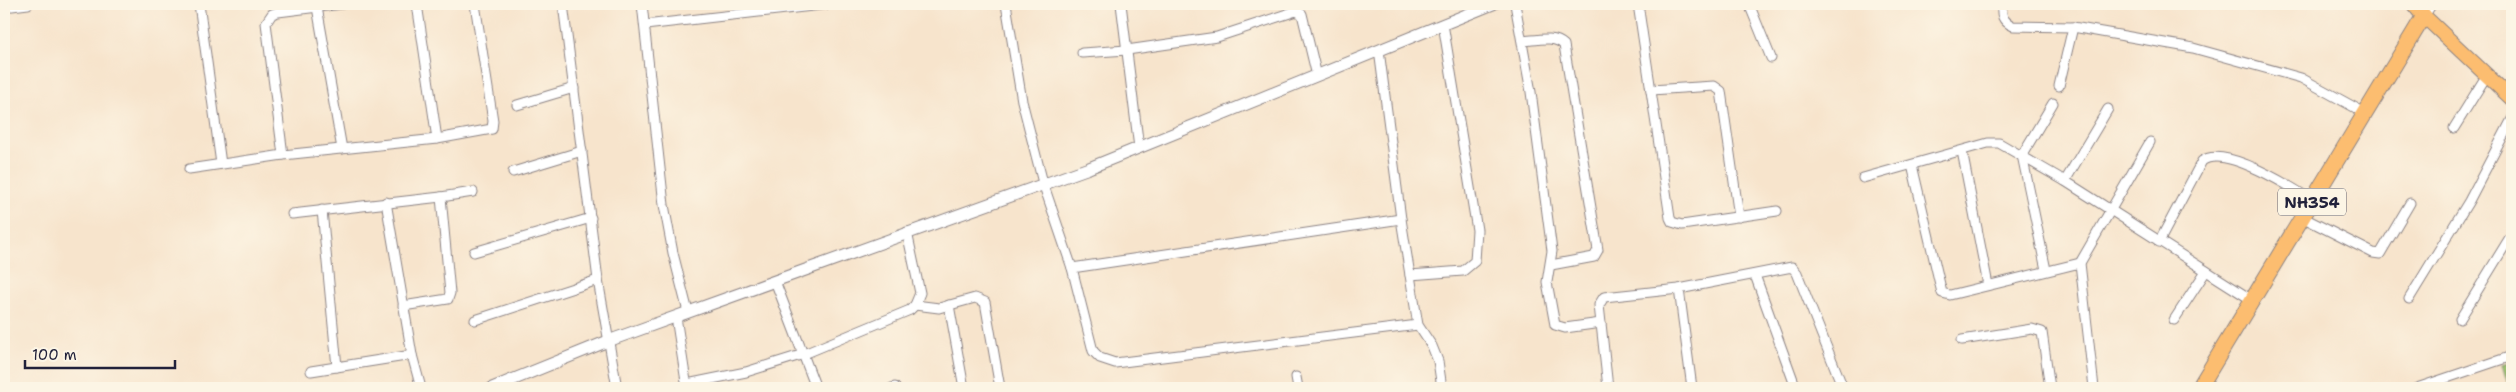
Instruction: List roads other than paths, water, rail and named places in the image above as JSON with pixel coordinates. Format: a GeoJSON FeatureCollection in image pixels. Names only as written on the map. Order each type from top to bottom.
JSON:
{"type":"FeatureCollection","features":[{"type":"Feature","properties":{"kind":"highway"},"geometry":{"type":"LineString","coordinates":[[2414,4],[2428,10]]}},
{"type":"Feature","properties":{"kind":"highway","name":"NH354"},"geometry":{"type":"LineString","coordinates":[[2201,387],[2428,10]]}},
{"type":"Feature","properties":{"kind":"main road"},"geometry":{"type":"LineString","coordinates":[[2428,10],[2487,75],[2512,99]]}},
{"type":"Feature","properties":{"kind":"street"},"geometry":{"type":"LineString","coordinates":[[4,7],[28,4]]}},
{"type":"Feature","properties":{"kind":"street"},"geometry":{"type":"LineString","coordinates":[[199,4],[221,164]]}},
{"type":"Feature","properties":{"kind":"street"},"geometry":{"type":"LineString","coordinates":[[283,155],[266,23],[268,18],[278,12],[342,4]]}},
{"type":"Feature","properties":{"kind":"street"},"geometry":{"type":"LineString","coordinates":[[417,4],[437,139]]}},
{"type":"Feature","properties":{"kind":"street"},"geometry":{"type":"LineString","coordinates":[[188,169],[283,155],[437,139],[487,131],[493,126],[474,4]]}},
{"type":"Feature","properties":{"kind":"street"},"geometry":{"type":"LineString","coordinates":[[562,4],[598,280],[617,388]]}},
{"type":"Feature","properties":{"kind":"street"},"geometry":{"type":"LineString","coordinates":[[642,4],[664,206],[673,253],[688,312]]}},
{"type":"Feature","properties":{"kind":"street"},"geometry":{"type":"LineString","coordinates":[[645,25],[830,4]]}},
{"type":"Feature","properties":{"kind":"street"},"geometry":{"type":"LineString","coordinates":[[1006,4],[1022,102],[1043,183],[1072,268],[1093,351],[1100,358],[1114,363],[1418,325]]}},
{"type":"Feature","properties":{"kind":"street"},"geometry":{"type":"LineString","coordinates":[[1121,4],[1140,148]]}},
{"type":"Feature","properties":{"kind":"street"},"geometry":{"type":"LineString","coordinates":[[1279,4],[1282,14]]}},
{"type":"Feature","properties":{"kind":"street"},"geometry":{"type":"LineString","coordinates":[[492,388],[608,341],[1140,148],[1493,4]]}},
{"type":"Feature","properties":{"kind":"street"},"geometry":{"type":"LineString","coordinates":[[1515,4],[1523,41],[1552,252],[1547,282],[1555,325],[1565,328],[1601,323]]}},
{"type":"Feature","properties":{"kind":"street"},"geometry":{"type":"LineString","coordinates":[[1638,4],[1672,222],[1682,225],[1777,212]]}},
{"type":"Feature","properties":{"kind":"street"},"geometry":{"type":"LineString","coordinates":[[1749,4],[1771,58]]}},
{"type":"Feature","properties":{"kind":"street"},"geometry":{"type":"LineString","coordinates":[[2002,4],[2001,16],[2004,22],[2013,26],[2073,27],[2193,48],[2279,71],[2313,83],[2365,113]]}},
{"type":"Feature","properties":{"kind":"street"},"geometry":{"type":"LineString","coordinates":[[317,7],[342,149]]}},
{"type":"Feature","properties":{"kind":"street"},"geometry":{"type":"LineString","coordinates":[[1082,53],[1127,50],[1218,37],[1282,14],[1296,11],[1302,14],[1317,76]]}},
{"type":"Feature","properties":{"kind":"street"},"geometry":{"type":"LineString","coordinates":[[1410,275],[1463,271],[1475,261],[1477,230],[1443,24]]}},
{"type":"Feature","properties":{"kind":"street"},"geometry":{"type":"LineString","coordinates":[[2058,86],[2073,27]]}},
{"type":"Feature","properties":{"kind":"street"},"geometry":{"type":"LineString","coordinates":[[1523,41],[1551,39],[1560,41],[1564,45],[1598,250],[1594,257],[1551,265]]}},
{"type":"Feature","properties":{"kind":"street"},"geometry":{"type":"LineString","coordinates":[[1379,50],[1401,219],[1418,325],[1432,346],[1438,361],[1442,388]]}},
{"type":"Feature","properties":{"kind":"street"},"geometry":{"type":"LineString","coordinates":[[2454,128],[2487,75]]}},
{"type":"Feature","properties":{"kind":"street"},"geometry":{"type":"LineString","coordinates":[[1651,90],[1714,86],[1722,91],[1739,217]]}},
{"type":"Feature","properties":{"kind":"street"},"geometry":{"type":"LineString","coordinates":[[516,105],[574,88]]}},
{"type":"Feature","properties":{"kind":"street"},"geometry":{"type":"LineString","coordinates":[[2046,270],[2022,155],[2053,103]]}},
{"type":"Feature","properties":{"kind":"street"},"geometry":{"type":"LineString","coordinates":[[2065,181],[2108,109]]}},
{"type":"Feature","properties":{"kind":"street"},"geometry":{"type":"LineString","coordinates":[[2409,299],[2469,201],[2512,119]]}},
{"type":"Feature","properties":{"kind":"street"},"geometry":{"type":"LineString","coordinates":[[1863,178],[1994,142],[2022,155],[2065,181],[2252,300]]}},
{"type":"Feature","properties":{"kind":"street"},"geometry":{"type":"LineString","coordinates":[[2094,388],[2080,263],[2109,209],[2150,142]]}},
{"type":"Feature","properties":{"kind":"street"},"geometry":{"type":"LineString","coordinates":[[513,172],[582,151]]}},
{"type":"Feature","properties":{"kind":"street"},"geometry":{"type":"LineString","coordinates":[[1962,151],[1988,285]]}},
{"type":"Feature","properties":{"kind":"street"},"geometry":{"type":"LineString","coordinates":[[2159,242],[2202,161],[2206,158],[2217,158],[2264,171],[2312,201]]}},
{"type":"Feature","properties":{"kind":"street"},"geometry":{"type":"LineString","coordinates":[[1912,165],[1940,290],[1945,294],[2080,263]]}},
{"type":"Feature","properties":{"kind":"street"},"geometry":{"type":"LineString","coordinates":[[292,214],[474,192]]}},
{"type":"Feature","properties":{"kind":"street"},"geometry":{"type":"LineString","coordinates":[[403,306],[446,300],[450,297],[441,197]]}},
{"type":"Feature","properties":{"kind":"street"},"geometry":{"type":"LineString","coordinates":[[386,202],[412,355],[422,388]]}},
{"type":"Feature","properties":{"kind":"street"},"geometry":{"type":"LineString","coordinates":[[2302,217],[2373,253],[2380,254],[2410,203]]}},
{"type":"Feature","properties":{"kind":"street"},"geometry":{"type":"LineString","coordinates":[[322,210],[337,367]]}},
{"type":"Feature","properties":{"kind":"street"},"geometry":{"type":"LineString","coordinates":[[474,252],[591,218]]}},
{"type":"Feature","properties":{"kind":"street"},"geometry":{"type":"LineString","coordinates":[[1072,268],[1401,219]]}},
{"type":"Feature","properties":{"kind":"street"},"geometry":{"type":"LineString","coordinates":[[676,317],[687,386],[746,372],[804,354],[910,310],[915,305],[920,293],[907,232]]}},
{"type":"Feature","properties":{"kind":"street"},"geometry":{"type":"LineString","coordinates":[[2460,319],[2512,234]]}},
{"type":"Feature","properties":{"kind":"street"},"geometry":{"type":"LineString","coordinates":[[1608,388],[1599,305],[1604,297],[1679,289],[1788,268],[1795,269],[1842,388]]}},
{"type":"Feature","properties":{"kind":"street"},"geometry":{"type":"LineString","coordinates":[[2174,320],[2206,271]]}},
{"type":"Feature","properties":{"kind":"street"},"geometry":{"type":"LineString","coordinates":[[1755,275],[1796,388]]}},
{"type":"Feature","properties":{"kind":"street"},"geometry":{"type":"LineString","coordinates":[[475,320],[598,280]]}},
{"type":"Feature","properties":{"kind":"street"},"geometry":{"type":"LineString","coordinates":[[775,281],[816,388]]}},
{"type":"Feature","properties":{"kind":"street"},"geometry":{"type":"LineString","coordinates":[[1679,289],[1692,388]]}},
{"type":"Feature","properties":{"kind":"street"},"geometry":{"type":"LineString","coordinates":[[915,305],[933,308],[975,298],[985,302],[1000,388]]}},
{"type":"Feature","properties":{"kind":"street"},"geometry":{"type":"LineString","coordinates":[[949,305],[964,388]]}},
{"type":"Feature","properties":{"kind":"street"},"geometry":{"type":"LineString","coordinates":[[1962,340],[2032,329],[2042,332],[2050,388]]}},
{"type":"Feature","properties":{"kind":"street"},"geometry":{"type":"LineString","coordinates":[[311,371],[412,355]]}},
{"type":"Feature","properties":{"kind":"street"},"geometry":{"type":"LineString","coordinates":[[2421,387],[2512,356]]}},
{"type":"Feature","properties":{"kind":"street"},"geometry":{"type":"LineString","coordinates":[[1296,377],[1298,388]]}}]}
